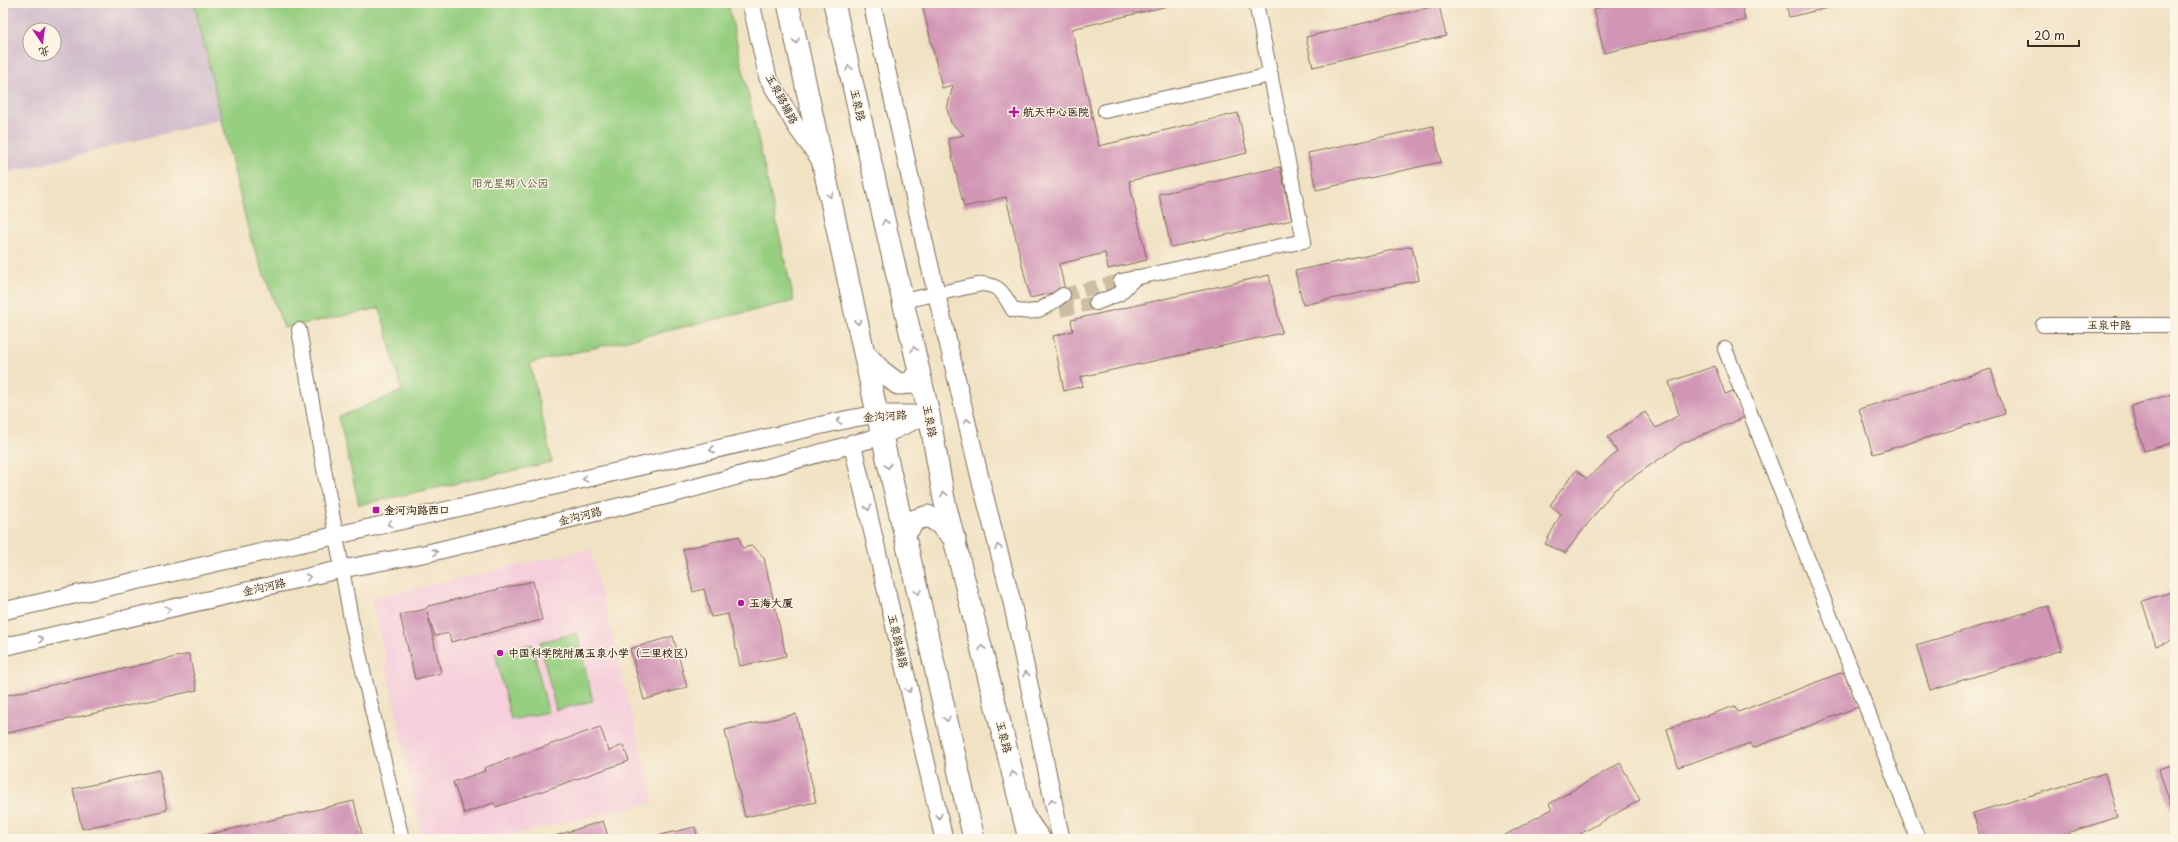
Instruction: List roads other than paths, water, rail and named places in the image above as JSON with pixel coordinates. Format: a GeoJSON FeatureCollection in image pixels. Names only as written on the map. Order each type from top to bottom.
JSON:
{"type":"FeatureCollection","features":[{"type":"Feature","properties":{"kind":"main road"},"geometry":{"type":"LineString","coordinates":[[788,3],[877,414],[974,839]]}},
{"type":"Feature","properties":{"kind":"main road","name":"玉泉路"},"geometry":{"type":"LineString","coordinates":[[834,3],[919,370],[944,499],[1029,839]]}},
{"type":"Feature","properties":{"kind":"main road"},"geometry":{"type":"LineString","coordinates":[[864,353],[881,371],[898,384],[912,383],[919,370]]}},
{"type":"Feature","properties":{"kind":"main road"},"geometry":{"type":"LineString","coordinates":[[905,534],[915,520],[928,516],[939,523],[955,539]]}},
{"type":"Feature","properties":{"kind":"street","name":"玉泉路辅路"},"geometry":{"type":"LineString","coordinates":[[751,3],[768,78],[797,128],[823,164]]}},
{"type":"Feature","properties":{"kind":"street"},"geometry":{"type":"LineString","coordinates":[[872,3],[980,478],[1012,602],[1061,839]]}},
{"type":"Feature","properties":{"kind":"street"},"geometry":{"type":"LineString","coordinates":[[1120,281],[1304,241],[1256,3]]}},
{"type":"Feature","properties":{"kind":"street"},"geometry":{"type":"LineString","coordinates":[[1105,111],[1271,75]]}},
{"type":"Feature","properties":{"kind":"street"},"geometry":{"type":"LineString","coordinates":[[1096,303],[1119,294],[1136,277]]}},
{"type":"Feature","properties":{"kind":"street"},"geometry":{"type":"LineString","coordinates":[[903,301],[982,284],[995,285],[1003,294],[1013,310],[1031,313],[1042,309],[1063,295]]}},
{"type":"Feature","properties":{"kind":"street"},"geometry":{"type":"LineString","coordinates":[[1042,309],[1060,310]]}},
{"type":"Feature","properties":{"kind":"street","name":"玉泉中路"},"geometry":{"type":"LineString","coordinates":[[2043,325],[2175,325]]}},
{"type":"Feature","properties":{"kind":"street"},"geometry":{"type":"LineString","coordinates":[[299,330],[351,619],[402,839]]}},
{"type":"Feature","properties":{"kind":"street"},"geometry":{"type":"LineString","coordinates":[[1724,349],[1918,839]]}},
{"type":"Feature","properties":{"kind":"street","name":"金沟河路"},"geometry":{"type":"LineString","coordinates":[[3,611],[336,534],[386,525],[877,414],[928,414]]}},
{"type":"Feature","properties":{"kind":"street","name":"金沟河路"},"geometry":{"type":"LineString","coordinates":[[3,647],[342,569],[428,553],[665,496],[852,443],[882,436],[928,414]]}},
{"type":"Feature","properties":{"kind":"street","name":"玉泉路辅路"},"geometry":{"type":"LineString","coordinates":[[852,443],[944,839]]}},
{"type":"Feature","properties":{"kind":"street"},"geometry":{"type":"LineString","coordinates":[[1022,810],[1042,839]]}},
{"type":"Feature","properties":{"kind":"tunnel"},"geometry":{"type":"LineString","coordinates":[[1063,295],[1121,281]]}},
{"type":"Feature","properties":{"kind":"tunnel"},"geometry":{"type":"LineString","coordinates":[[1060,310],[1096,303]]}},
{"type":"Feature","properties":{"kind":"place","name":"航天中心医院"},"geometry":{"type":"Point","coordinates":[1014,112]}},
{"type":"Feature","properties":{"kind":"place","name":"金河沟路西口"},"geometry":{"type":"Point","coordinates":[376,510]}},
{"type":"Feature","properties":{"kind":"place","name":"玉海大厦"},"geometry":{"type":"Point","coordinates":[741,603]}},
{"type":"Feature","properties":{"kind":"place","name":"中国科学院附属玉泉小学（三里校区）"},"geometry":{"type":"Point","coordinates":[500,653]}},
{"type":"Feature","properties":{"kind":"park label","name":"阳光星期八公园"},"geometry":{"type":"Point","coordinates":[510,183]}}]}
